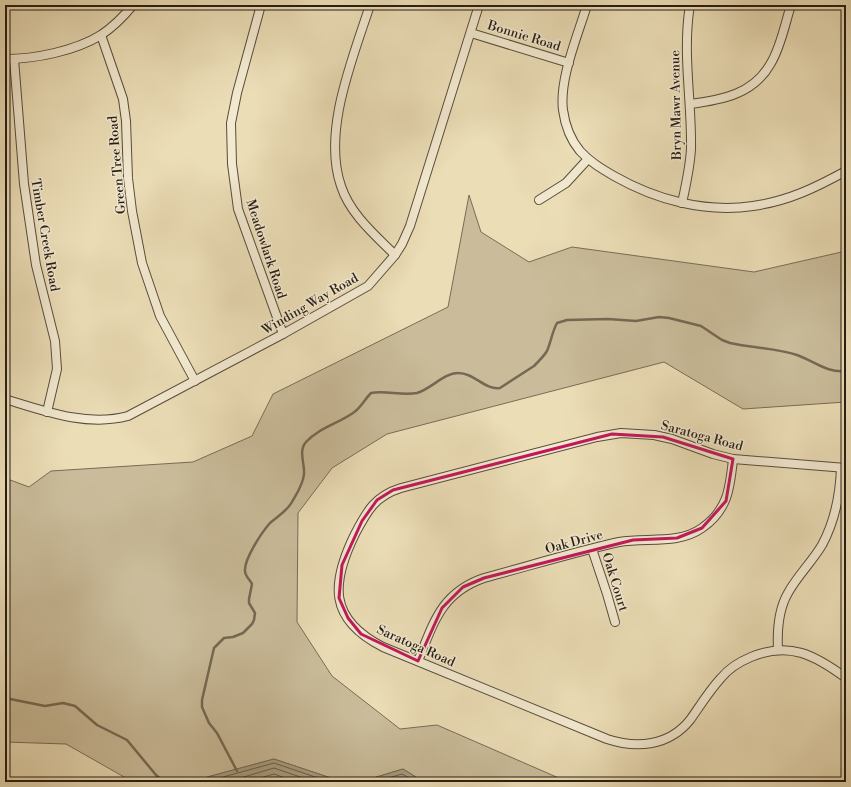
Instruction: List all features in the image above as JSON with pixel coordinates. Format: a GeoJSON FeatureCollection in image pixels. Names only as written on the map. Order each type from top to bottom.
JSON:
{"type":"FeatureCollection","features":[{"type":"Feature","properties":{"kind":"street"},"geometry":{"type":"LineString","coordinates":[[5,59],[46,55],[67,49],[101,35],[123,17],[133,5]]}},
{"type":"Feature","properties":{"kind":"street","name":"Meadowlark Road"},"geometry":{"type":"LineString","coordinates":[[261,5],[237,93],[231,123],[232,164],[238,209],[282,334]]}},
{"type":"Feature","properties":{"kind":"street"},"geometry":{"type":"LineString","coordinates":[[370,5],[338,110],[335,141],[336,167],[341,187],[354,210],[371,231],[395,255]]}},
{"type":"Feature","properties":{"kind":"street","name":"Winding Way Road"},"geometry":{"type":"LineString","coordinates":[[5,399],[48,412],[86,420],[114,420],[128,416],[282,334],[368,286],[395,255],[410,226],[479,5]]}},
{"type":"Feature","properties":{"kind":"street"},"geometry":{"type":"LineString","coordinates":[[587,5],[569,63],[562,93],[564,117],[572,140],[588,159],[601,169],[631,185],[659,196],[682,203],[705,207],[745,207],[769,203],[801,194],[846,171]]}},
{"type":"Feature","properties":{"kind":"street","name":"Bryn Mawr Avenue"},"geometry":{"type":"LineString","coordinates":[[682,203],[690,160],[690,104],[686,40],[690,5]]}},
{"type":"Feature","properties":{"kind":"street"},"geometry":{"type":"LineString","coordinates":[[690,104],[718,100],[736,95],[744,91],[761,77],[775,53],[791,5]]}},
{"type":"Feature","properties":{"kind":"street","name":"Bonnie Road"},"geometry":{"type":"LineString","coordinates":[[471,32],[569,63]]}},
{"type":"Feature","properties":{"kind":"street","name":"Green Tree Road"},"geometry":{"type":"LineString","coordinates":[[101,35],[123,100],[126,121],[132,211],[142,263],[160,316],[195,381]]}},
{"type":"Feature","properties":{"kind":"street","name":"Timber Creek Road"},"geometry":{"type":"LineString","coordinates":[[14,59],[24,184],[36,265],[55,341],[57,369],[48,412]]}},
{"type":"Feature","properties":{"kind":"street"},"geometry":{"type":"LineString","coordinates":[[539,200],[562,187],[588,159]]}},
{"type":"Feature","properties":{"kind":"street","name":"Saratoga Road"},"geometry":{"type":"LineString","coordinates":[[844,468],[733,459],[713,454],[663,437],[638,434],[612,434],[597,437],[401,488],[381,496],[368,511],[347,551],[338,584],[339,598],[344,612],[352,624],[366,637],[383,647],[620,743],[641,745],[664,740],[680,730],[721,677],[742,661],[755,656],[778,650],[790,650],[810,655],[846,678]]}},
{"type":"Feature","properties":{"kind":"street","name":"Oak Drive"},"geometry":{"type":"LineString","coordinates":[[418,661],[442,608],[451,597],[463,587],[484,578],[592,549],[633,540],[684,537],[702,528],[713,519],[726,501],[733,459]]}},
{"type":"Feature","properties":{"kind":"street"},"geometry":{"type":"LineString","coordinates":[[778,650],[778,625],[784,599],[793,584],[819,550],[826,536],[837,504],[844,468]]}},
{"type":"Feature","properties":{"kind":"street","name":"Oak Court"},"geometry":{"type":"LineString","coordinates":[[592,549],[607,594],[614,622]]}},
{"type":"Feature","properties":{"kind":"highlighted area"},"geometry":{"type":"Polygon","coordinates":[[[612,434],[663,437],[733,459],[726,501],[702,528],[677,538],[633,540],[484,578],[463,587],[442,608],[418,661],[361,634],[348,618],[339,598],[342,565],[362,521],[377,500],[393,490],[612,434]]]}},
{"type":"Feature","properties":{"kind":"shaded area"},"geometry":{"type":"Polygon","coordinates":[[[469,195],[481,232],[529,262],[572,247],[754,272],[846,251],[846,402],[743,409],[664,362],[387,434],[332,468],[298,513],[297,622],[332,676],[400,729],[437,725],[568,782],[424,782],[403,769],[360,782],[343,782],[274,759],[208,777],[224,782],[133,782],[66,744],[5,742],[5,478],[29,487],[51,471],[193,462],[252,436],[273,394],[448,307],[469,195]]]}},
{"type":"Feature","properties":{"kind":"water"},"geometry":{"type":"Polygon","coordinates":[[[274,759],[343,782],[224,782],[207,777],[274,759]]]}},
{"type":"Feature","properties":{"kind":"water"},"geometry":{"type":"Polygon","coordinates":[[[403,769],[424,782],[360,782],[403,769]]]}},
{"type":"Feature","properties":{"kind":"waterway"},"geometry":{"type":"LineString","coordinates":[[237,771],[217,733],[209,723],[202,707],[202,700],[214,648],[224,638],[233,637],[243,633],[254,620],[255,613],[249,603],[252,584],[246,575],[245,566],[254,546],[270,523],[288,508],[300,489],[304,474],[302,449],[306,442],[317,433],[356,411],[371,393],[417,393],[443,378],[458,373],[469,376],[494,388],[500,388],[534,366],[543,357],[547,351],[557,323],[567,320],[608,319],[636,321],[659,317],[669,318],[701,326],[722,340],[730,343],[789,353],[803,357],[820,366],[832,370],[846,371]]}},
{"type":"Feature","properties":{"kind":"waterway"},"geometry":{"type":"LineString","coordinates":[[5,698],[45,706],[63,703],[75,706],[97,725],[127,740],[156,775],[164,782]]}},
{"type":"Feature","properties":{"kind":"waterway"},"geometry":{"type":"LineString","coordinates":[[208,782],[219,779]]}}]}
